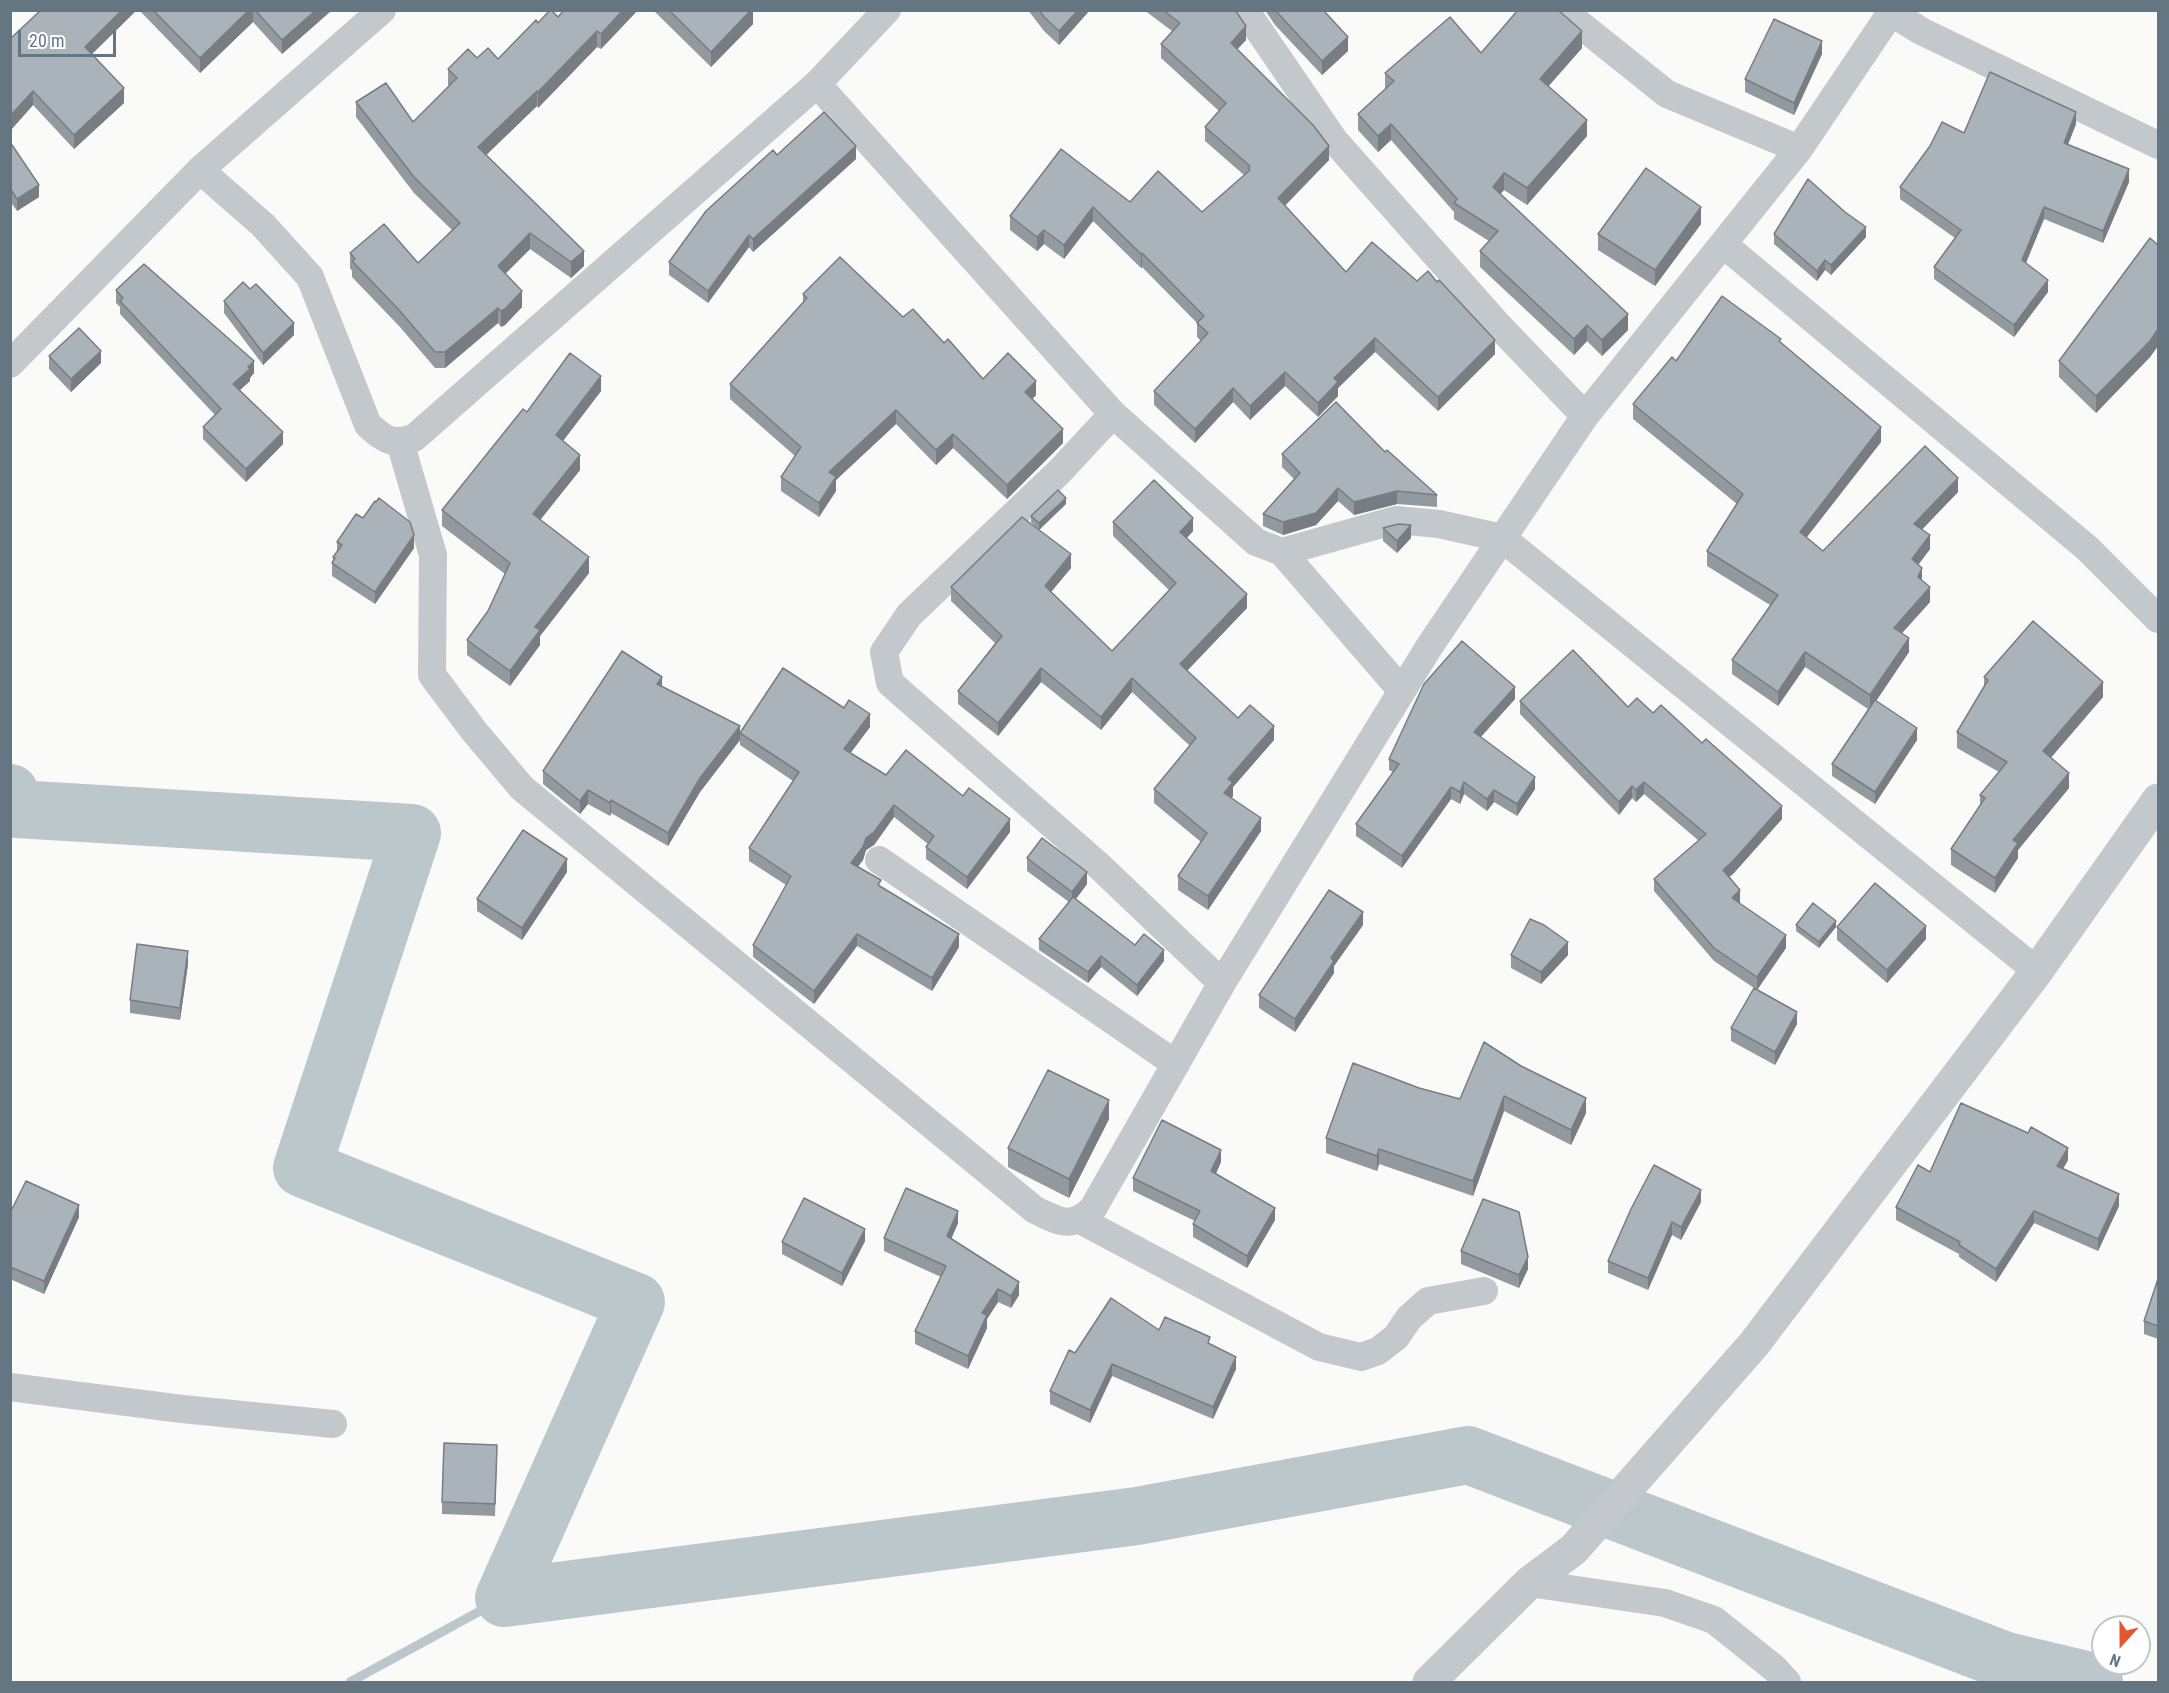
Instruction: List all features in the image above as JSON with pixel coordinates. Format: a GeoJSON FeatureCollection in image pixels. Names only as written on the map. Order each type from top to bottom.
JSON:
{"type":"FeatureCollection","features":[{"type":"Feature","properties":{"kind":"street"},"geometry":{"type":"LineString","coordinates":[[10,364],[200,170],[382,10]]}},
{"type":"Feature","properties":{"kind":"street"},"geometry":{"type":"LineString","coordinates":[[200,170],[264,225],[310,278],[368,425],[387,441],[400,442],[414,438],[817,84],[887,10]]}},
{"type":"Feature","properties":{"kind":"street"},"geometry":{"type":"LineString","coordinates":[[1245,10],[1334,140],[1498,325],[1585,416]]}},
{"type":"Feature","properties":{"kind":"street"},"geometry":{"type":"LineString","coordinates":[[1562,10],[1667,94],[1798,149]]}},
{"type":"Feature","properties":{"kind":"street"},"geometry":{"type":"LineString","coordinates":[[400,442],[433,555],[432,675],[474,731],[522,788],[1035,1209],[1063,1223],[1080,1220],[1092,1210],[1222,983],[1429,647],[1585,416],[1798,149],[1889,12],[1921,31],[2158,145]]}},
{"type":"Feature","properties":{"kind":"street"},"geometry":{"type":"LineString","coordinates":[[817,84],[1113,414],[1256,542],[1282,552],[1402,691]]}},
{"type":"Feature","properties":{"kind":"street"},"geometry":{"type":"LineString","coordinates":[[1723,244],[2087,548],[2158,620]]}},
{"type":"Feature","properties":{"kind":"street"},"geometry":{"type":"LineString","coordinates":[[1113,414],[1059,472],[909,615],[884,651],[890,683],[1096,863],[1222,983]]}},
{"type":"Feature","properties":{"kind":"street"},"geometry":{"type":"LineString","coordinates":[[1282,552],[1396,520],[1439,524],[1502,538],[2037,971]]}},
{"type":"Feature","properties":{"kind":"street"},"geometry":{"type":"LineString","coordinates":[[1429,1683],[1529,1583],[1574,1549],[1754,1344],[2037,971],[2155,809]]}},
{"type":"Feature","properties":{"kind":"street"},"geometry":{"type":"LineString","coordinates":[[879,860],[1176,1064]]}},
{"type":"Feature","properties":{"kind":"street"},"geometry":{"type":"LineString","coordinates":[[1080,1220],[1319,1347],[1361,1357],[1378,1351],[1396,1337],[1409,1318],[1428,1301],[1484,1291]]}},
{"type":"Feature","properties":{"kind":"street"},"geometry":{"type":"LineString","coordinates":[[10,1387],[182,1409],[333,1424]]}},
{"type":"Feature","properties":{"kind":"street"},"geometry":{"type":"LineString","coordinates":[[1529,1583],[1665,1603],[1714,1620],[1774,1668],[1787,1683]]}},
{"type":"Feature","properties":{"kind":"building"},"geometry":{"type":"Polygon","coordinates":[[[41,10],[122,10],[85,47],[124,88],[74,135],[33,91],[10,116],[10,39],[41,10]]]}},
{"type":"Feature","properties":{"kind":"building"},"geometry":{"type":"Polygon","coordinates":[[[153,10],[249,10],[200,58],[153,10]]]}},
{"type":"Feature","properties":{"kind":"building"},"geometry":{"type":"Polygon","coordinates":[[[255,10],[316,10],[282,40],[255,10]]]}},
{"type":"Feature","properties":{"kind":"building"},"geometry":{"type":"Polygon","coordinates":[[[550,10],[558,17],[564,10],[623,10],[601,34],[597,31],[538,92],[478,147],[584,251],[571,262],[530,233],[498,266],[522,291],[505,309],[501,311],[498,308],[445,352],[435,352],[352,261],[355,259],[350,253],[384,224],[418,263],[460,223],[414,177],[356,102],[386,83],[413,122],[457,78],[448,69],[468,49],[477,58],[488,48],[498,59],[536,20],[538,23],[550,10]]]}},
{"type":"Feature","properties":{"kind":"building"},"geometry":{"type":"Polygon","coordinates":[[[669,10],[751,10],[711,52],[669,10]]]}},
{"type":"Feature","properties":{"kind":"building"},"geometry":{"type":"Polygon","coordinates":[[[1039,10],[1078,10],[1059,31],[1039,10]]]}},
{"type":"Feature","properties":{"kind":"building"},"geometry":{"type":"Polygon","coordinates":[[[1163,10],[1235,10],[1246,26],[1231,43],[1313,125],[1329,146],[1278,198],[1346,272],[1372,242],[1417,281],[1428,271],[1495,340],[1438,397],[1375,338],[1334,378],[1338,382],[1318,403],[1285,372],[1250,406],[1233,388],[1195,429],[1154,391],[1208,333],[1197,323],[1204,316],[1093,207],[1064,245],[1044,230],[1037,237],[1010,216],[1061,149],[1130,202],[1158,171],[1202,212],[1250,170],[1248,168],[1250,166],[1205,127],[1226,103],[1161,44],[1180,23],[1163,10]]]}},
{"type":"Feature","properties":{"kind":"building"},"geometry":{"type":"Polygon","coordinates":[[[1275,10],[1323,10],[1348,37],[1322,61],[1275,10]]]}},
{"type":"Feature","properties":{"kind":"building"},"geometry":{"type":"Polygon","coordinates":[[[1518,10],[1558,10],[1582,31],[1540,79],[1587,120],[1527,188],[1504,173],[1493,187],[1628,314],[1602,340],[1587,325],[1574,339],[1480,251],[1498,231],[1454,203],[1457,199],[1391,124],[1378,136],[1358,114],[1394,81],[1385,73],[1450,17],[1481,53],[1518,10]]]}},
{"type":"Feature","properties":{"kind":"building"},"geometry":{"type":"Polygon","coordinates":[[[1774,19],[1822,41],[1794,103],[1745,79],[1774,19]]]}},
{"type":"Feature","properties":{"kind":"building"},"geometry":{"type":"Polygon","coordinates":[[[1990,72],[2076,112],[2064,143],[2129,169],[2103,231],[2044,207],[2022,260],[2048,280],[2014,325],[1934,267],[1961,230],[1900,187],[1930,146],[1942,122],[1964,133],[1990,72]]]}},
{"type":"Feature","properties":{"kind":"building"},"geometry":{"type":"Polygon","coordinates":[[[824,112],[856,146],[753,239],[749,235],[708,291],[669,262],[706,211],[773,150],[777,155],[824,112]]]}},
{"type":"Feature","properties":{"kind":"building"},"geometry":{"type":"Polygon","coordinates":[[[10,142],[39,185],[17,199],[10,188],[10,142]]]}},
{"type":"Feature","properties":{"kind":"building"},"geometry":{"type":"Polygon","coordinates":[[[1646,168],[1701,207],[1655,270],[1598,234],[1646,168]]]}},
{"type":"Feature","properties":{"kind":"building"},"geometry":{"type":"Polygon","coordinates":[[[1808,179],[1845,212],[1866,227],[1831,265],[1825,260],[1817,271],[1774,234],[1808,179]]]}},
{"type":"Feature","properties":{"kind":"building"},"geometry":{"type":"Polygon","coordinates":[[[2150,238],[2158,245],[2158,329],[2150,341],[2096,396],[2059,361],[2150,238]]]}},
{"type":"Feature","properties":{"kind":"building"},"geometry":{"type":"Polygon","coordinates":[[[840,257],[903,317],[913,309],[944,343],[948,339],[983,379],[1008,353],[1036,381],[1025,392],[1063,429],[1007,485],[953,434],[936,450],[896,410],[829,472],[836,477],[819,503],[781,477],[801,447],[730,384],[807,298],[803,294],[840,257]]]}},
{"type":"Feature","properties":{"kind":"building"},"geometry":{"type":"Polygon","coordinates":[[[144,264],[254,361],[248,367],[250,369],[233,384],[283,432],[246,469],[203,427],[221,409],[120,301],[123,298],[116,290],[144,264]]]}},
{"type":"Feature","properties":{"kind":"building"},"geometry":{"type":"Polygon","coordinates":[[[243,282],[250,289],[256,284],[294,323],[263,353],[224,301],[243,282]]]}},
{"type":"Feature","properties":{"kind":"building"},"geometry":{"type":"Polygon","coordinates":[[[1722,296],[1781,339],[1779,341],[1881,427],[1800,532],[1823,551],[1925,446],[1958,478],[1914,524],[1930,535],[1912,559],[1922,568],[1918,577],[1930,587],[1894,628],[1909,638],[1870,695],[1805,652],[1778,692],[1732,660],[1778,595],[1707,551],[1743,494],[1633,404],[1672,357],[1676,361],[1722,296]]]}},
{"type":"Feature","properties":{"kind":"building"},"geometry":{"type":"Polygon","coordinates":[[[79,328],[101,351],[71,379],[49,356],[79,328]]]}},
{"type":"Feature","properties":{"kind":"building"},"geometry":{"type":"Polygon","coordinates":[[[570,353],[601,376],[556,435],[580,455],[533,514],[589,557],[535,627],[540,630],[510,671],[467,640],[488,611],[510,563],[442,510],[523,409],[527,412],[570,353]]]}},
{"type":"Feature","properties":{"kind":"building"},"geometry":{"type":"Polygon","coordinates":[[[1336,402],[1385,452],[1387,450],[1437,495],[1397,491],[1354,502],[1338,488],[1316,513],[1283,522],[1263,514],[1300,473],[1282,454],[1336,402]]]}},
{"type":"Feature","properties":{"kind":"building"},"geometry":{"type":"Polygon","coordinates":[[[1154,480],[1193,518],[1180,532],[1247,594],[1180,664],[1238,718],[1250,705],[1274,726],[1228,779],[1233,782],[1224,793],[1261,818],[1208,896],[1178,876],[1207,833],[1154,789],[1196,738],[1132,678],[1101,717],[1041,668],[998,723],[958,691],[1002,636],[951,587],[1022,517],[1071,554],[1045,586],[1112,651],[1176,583],[1113,522],[1154,480]]]}},
{"type":"Feature","properties":{"kind":"building"},"geometry":{"type":"Polygon","coordinates":[[[1058,490],[1066,498],[1039,523],[1031,516],[1058,490]]]}},
{"type":"Feature","properties":{"kind":"building"},"geometry":{"type":"Polygon","coordinates":[[[379,498],[410,522],[414,535],[375,592],[332,563],[335,558],[333,557],[342,545],[337,542],[356,514],[363,518],[379,498]]]}},
{"type":"Feature","properties":{"kind":"building"},"geometry":{"type":"Polygon","coordinates":[[[1398,524],[1411,525],[1397,541],[1383,528],[1398,524]]]}},
{"type":"Feature","properties":{"kind":"building"},"geometry":{"type":"Polygon","coordinates":[[[2033,621],[2103,682],[2043,751],[2069,773],[2013,840],[2018,843],[1995,878],[1951,849],[1985,798],[1980,795],[2007,762],[1957,732],[1988,680],[1984,677],[2033,621]]]}},
{"type":"Feature","properties":{"kind":"building"},"geometry":{"type":"Polygon","coordinates":[[[1462,641],[1515,687],[1474,732],[1535,777],[1517,804],[1494,790],[1487,799],[1464,782],[1460,792],[1451,787],[1402,856],[1356,824],[1399,764],[1389,759],[1424,684],[1462,641]]]}},
{"type":"Feature","properties":{"kind":"building"},"geometry":{"type":"Polygon","coordinates":[[[1573,650],[1628,707],[1637,698],[1653,713],[1661,705],[1702,743],[1706,739],[1782,806],[1723,870],[1740,890],[1732,898],[1786,935],[1757,977],[1714,948],[1654,879],[1706,834],[1644,782],[1636,790],[1632,786],[1619,802],[1520,701],[1573,650]]]}},
{"type":"Feature","properties":{"kind":"building"},"geometry":{"type":"Polygon","coordinates":[[[622,651],[662,677],[657,684],[740,726],[700,778],[668,833],[611,800],[610,803],[588,790],[580,801],[543,771],[622,651]]]}},
{"type":"Feature","properties":{"kind":"building"},"geometry":{"type":"Polygon","coordinates":[[[783,668],[844,708],[849,700],[870,714],[844,749],[886,775],[906,750],[963,796],[969,788],[1010,819],[967,877],[926,847],[934,836],[894,805],[874,832],[866,838],[863,847],[851,863],[881,880],[878,885],[959,934],[932,978],[857,934],[814,991],[753,945],[791,876],[749,848],[799,772],[740,733],[783,668]]]}},
{"type":"Feature","properties":{"kind":"building"},"geometry":{"type":"Polygon","coordinates":[[[1875,700],[1917,728],[1875,792],[1832,764],[1875,700]]]}},
{"type":"Feature","properties":{"kind":"building"},"geometry":{"type":"Polygon","coordinates":[[[523,830],[567,859],[522,928],[477,899],[523,830]]]}},
{"type":"Feature","properties":{"kind":"building"},"geometry":{"type":"Polygon","coordinates":[[[1042,838],[1087,872],[1072,892],[1027,858],[1042,838]]]}},
{"type":"Feature","properties":{"kind":"building"},"geometry":{"type":"Polygon","coordinates":[[[1875,883],[1926,926],[1887,970],[1837,927],[1875,883]]]}},
{"type":"Feature","properties":{"kind":"building"},"geometry":{"type":"Polygon","coordinates":[[[1329,890],[1363,912],[1331,958],[1334,961],[1295,1019],[1259,995],[1329,890]]]}},
{"type":"Feature","properties":{"kind":"building"},"geometry":{"type":"Polygon","coordinates":[[[1073,897],[1135,945],[1144,934],[1164,950],[1137,985],[1101,956],[1088,972],[1039,939],[1073,897]]]}},
{"type":"Feature","properties":{"kind":"building"},"geometry":{"type":"Polygon","coordinates":[[[1813,903],[1836,921],[1819,942],[1796,925],[1813,903]]]}},
{"type":"Feature","properties":{"kind":"building"},"geometry":{"type":"Polygon","coordinates":[[[1530,919],[1544,925],[1568,942],[1541,972],[1511,955],[1530,919]]]}},
{"type":"Feature","properties":{"kind":"building"},"geometry":{"type":"Polygon","coordinates":[[[137,944],[188,951],[180,1008],[130,1000],[137,944]]]}},
{"type":"Feature","properties":{"kind":"building"},"geometry":{"type":"Polygon","coordinates":[[[1754,988],[1797,1012],[1775,1052],[1731,1028],[1754,988]]]}},
{"type":"Feature","properties":{"kind":"building"},"geometry":{"type":"Polygon","coordinates":[[[1484,1042],[1521,1066],[1586,1098],[1571,1130],[1504,1096],[1473,1181],[1379,1149],[1377,1156],[1326,1138],[1353,1063],[1419,1088],[1460,1099],[1484,1042]]]}},
{"type":"Feature","properties":{"kind":"building"},"geometry":{"type":"Polygon","coordinates":[[[1048,1070],[1109,1100],[1069,1179],[1008,1148],[1048,1070]]]}},
{"type":"Feature","properties":{"kind":"building"},"geometry":{"type":"Polygon","coordinates":[[[1961,1103],[2028,1133],[2031,1127],[2068,1148],[2057,1166],[2119,1194],[2098,1239],[2034,1211],[1996,1269],[1959,1245],[1960,1242],[1896,1207],[1918,1165],[1930,1172],[1961,1103]]]}},
{"type":"Feature","properties":{"kind":"building"},"geometry":{"type":"Polygon","coordinates":[[[1162,1120],[1221,1150],[1211,1171],[1275,1208],[1247,1256],[1193,1224],[1200,1211],[1133,1178],[1162,1120]]]}},
{"type":"Feature","properties":{"kind":"building"},"geometry":{"type":"Polygon","coordinates":[[[1654,1165],[1701,1190],[1681,1227],[1672,1222],[1648,1278],[1608,1261],[1654,1165]]]}},
{"type":"Feature","properties":{"kind":"building"},"geometry":{"type":"Polygon","coordinates":[[[26,1181],[79,1205],[44,1281],[10,1267],[10,1213],[26,1181]]]}},
{"type":"Feature","properties":{"kind":"building"},"geometry":{"type":"Polygon","coordinates":[[[906,1188],[958,1211],[947,1236],[1019,1282],[1011,1296],[998,1289],[982,1313],[987,1315],[968,1356],[915,1331],[946,1266],[884,1238],[906,1188]]]}},
{"type":"Feature","properties":{"kind":"building"},"geometry":{"type":"Polygon","coordinates":[[[804,1198],[865,1229],[842,1273],[782,1242],[804,1198]]]}},
{"type":"Feature","properties":{"kind":"building"},"geometry":{"type":"Polygon","coordinates":[[[1483,1199],[1519,1212],[1528,1257],[1519,1275],[1461,1251],[1483,1199]]]}},
{"type":"Feature","properties":{"kind":"building"},"geometry":{"type":"Polygon","coordinates":[[[2158,1279],[2158,1326],[2144,1321],[2158,1279]]]}},
{"type":"Feature","properties":{"kind":"building"},"geometry":{"type":"Polygon","coordinates":[[[1111,1298],[1159,1330],[1165,1317],[1210,1337],[1208,1343],[1236,1357],[1213,1407],[1112,1364],[1090,1410],[1050,1391],[1069,1350],[1075,1353],[1111,1298]]]}},
{"type":"Feature","properties":{"kind":"building"},"geometry":{"type":"Polygon","coordinates":[[[444,1443],[497,1445],[495,1504],[442,1502],[444,1443]]]}},
{"type":"Feature","properties":{"kind":"waterway"},"geometry":{"type":"LineString","coordinates":[[10,793],[17,809],[412,833],[302,1168],[636,1302],[504,1598],[1137,1516],[1468,1455],[2006,1661],[2094,1682]]}},
{"type":"Feature","properties":{"kind":"waterway"},"geometry":{"type":"LineString","coordinates":[[350,1682],[504,1598]]}}]}
